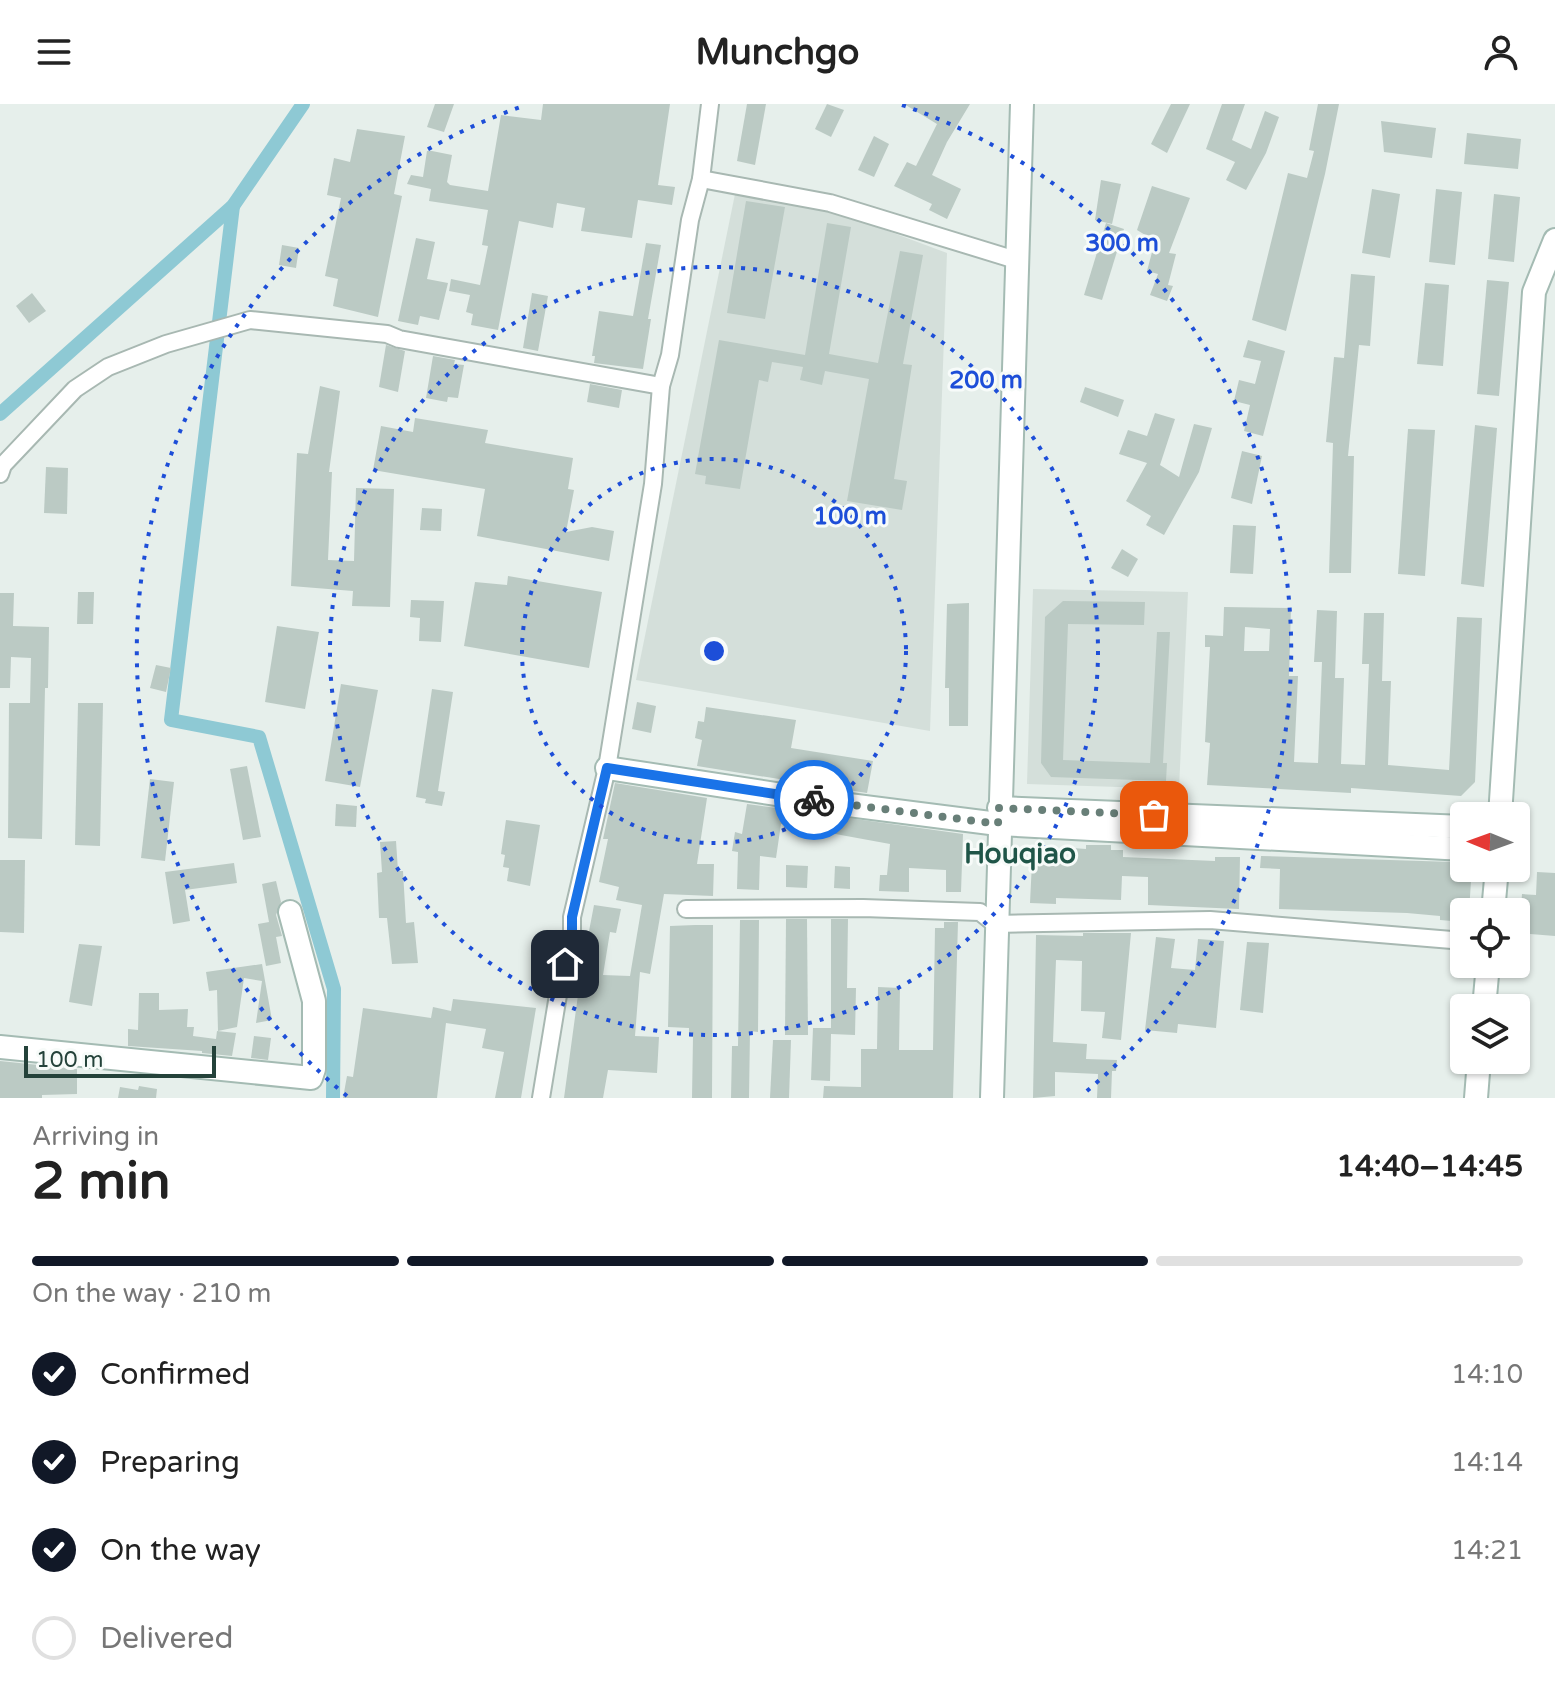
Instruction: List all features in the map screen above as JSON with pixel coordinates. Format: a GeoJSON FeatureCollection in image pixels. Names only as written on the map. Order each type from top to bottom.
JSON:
{"type":"FeatureCollection","features":[{"type":"Feature","properties":{"kind":"street"},"geometry":{"type":"LineString","coordinates":[[541,1098],[572,933],[572,917],[607,768],[653,484],[661,386],[670,355],[690,220],[701,179],[710,104]]}},
{"type":"Feature","properties":{"kind":"street"},"geometry":{"type":"LineString","coordinates":[[992,1098],[1022,104]]}},
{"type":"Feature","properties":{"kind":"street"},"geometry":{"type":"LineString","coordinates":[[701,179],[830,203],[1016,260]]}},
{"type":"Feature","properties":{"kind":"street"},"geometry":{"type":"LineString","coordinates":[[1501,802],[1534,292],[1555,240]]}},
{"type":"Feature","properties":{"kind":"street"},"geometry":{"type":"LineString","coordinates":[[0,474],[3,465],[75,389],[108,367],[166,344],[250,320],[387,334],[399,339],[661,386]]}},
{"type":"Feature","properties":{"kind":"street"},"geometry":{"type":"LineString","coordinates":[[607,768],[841,804],[1450,848]]}},
{"type":"Feature","properties":{"kind":"street"},"geometry":{"type":"LineString","coordinates":[[999,816],[1450,827]]}},
{"type":"Feature","properties":{"kind":"street"},"geometry":{"type":"LineString","coordinates":[[686,909],[863,908],[980,912],[995,924],[1210,920],[1450,940]]}},
{"type":"Feature","properties":{"kind":"street"},"geometry":{"type":"LineString","coordinates":[[0,1047],[311,1078],[314,1069],[314,1001],[290,912]]}},
{"type":"Feature","properties":{"kind":"street"},"geometry":{"type":"LineString","coordinates":[[1476,1098],[1478,1074]]}},
{"type":"Feature","properties":{"kind":"shaded area"},"geometry":{"type":"Polygon","coordinates":[[[735,194],[829,209],[947,253],[930,731],[636,680],[735,194]]]}},
{"type":"Feature","properties":{"kind":"shaded area"},"geometry":{"type":"Polygon","coordinates":[[[1033,589],[1188,592],[1179,789],[1027,784],[1033,589]]]}},
{"type":"Feature","properties":{"kind":"building"},"geometry":{"type":"Polygon","coordinates":[[[435,104],[454,104],[444,132],[427,127],[435,104]]]}},
{"type":"Feature","properties":{"kind":"building"},"geometry":{"type":"Polygon","coordinates":[[[543,104],[670,104],[658,185],[675,187],[672,205],[638,200],[632,238],[581,231],[585,208],[557,203],[553,228],[519,221],[498,330],[471,325],[473,314],[466,312],[470,295],[449,291],[451,279],[480,285],[488,246],[482,245],[488,210],[429,201],[431,189],[407,184],[411,175],[423,177],[427,151],[432,151],[452,155],[447,182],[450,185],[488,191],[501,115],[541,120],[543,104]]]}},
{"type":"Feature","properties":{"kind":"building"},"geometry":{"type":"Polygon","coordinates":[[[747,104],[766,104],[755,165],[737,161],[747,104]]]}},
{"type":"Feature","properties":{"kind":"building"},"geometry":{"type":"Polygon","coordinates":[[[827,104],[844,110],[831,137],[815,129],[827,104]]]}},
{"type":"Feature","properties":{"kind":"building"},"geometry":{"type":"Polygon","coordinates":[[[904,104],[970,104],[932,175],[961,189],[947,219],[929,210],[932,204],[894,186],[907,162],[916,166],[937,124],[904,104]]]}},
{"type":"Feature","properties":{"kind":"building"},"geometry":{"type":"Polygon","coordinates":[[[1171,104],[1190,104],[1167,153],[1151,144],[1171,104]]]}},
{"type":"Feature","properties":{"kind":"building"},"geometry":{"type":"Polygon","coordinates":[[[1222,104],[1245,104],[1232,140],[1251,149],[1265,111],[1279,117],[1266,153],[1246,190],[1226,180],[1235,162],[1206,149],[1222,104]]]}},
{"type":"Feature","properties":{"kind":"building"},"geometry":{"type":"Polygon","coordinates":[[[1318,104],[1339,104],[1286,331],[1252,320],[1288,173],[1307,178],[1314,151],[1309,150],[1318,104]]]}},
{"type":"Feature","properties":{"kind":"building"},"geometry":{"type":"Polygon","coordinates":[[[1381,121],[1436,128],[1432,158],[1384,152],[1381,121]]]}},
{"type":"Feature","properties":{"kind":"building"},"geometry":{"type":"Polygon","coordinates":[[[357,129],[405,136],[394,194],[402,196],[378,317],[333,306],[338,279],[325,276],[341,198],[327,195],[334,158],[350,162],[357,129]]]}},
{"type":"Feature","properties":{"kind":"building"},"geometry":{"type":"Polygon","coordinates":[[[1467,133],[1521,139],[1518,169],[1464,164],[1467,133]]]}},
{"type":"Feature","properties":{"kind":"building"},"geometry":{"type":"Polygon","coordinates":[[[874,136],[889,144],[874,177],[858,170],[874,136]]]}},
{"type":"Feature","properties":{"kind":"building"},"geometry":{"type":"Polygon","coordinates":[[[1101,180],[1121,184],[1112,224],[1095,220],[1101,180]]]}},
{"type":"Feature","properties":{"kind":"building"},"geometry":{"type":"Polygon","coordinates":[[[1152,186],[1190,198],[1169,253],[1176,254],[1168,285],[1173,286],[1167,301],[1150,295],[1158,274],[1147,271],[1155,241],[1137,230],[1152,186]]]}},
{"type":"Feature","properties":{"kind":"building"},"geometry":{"type":"Polygon","coordinates":[[[1372,189],[1400,194],[1390,258],[1362,253],[1372,189]]]}},
{"type":"Feature","properties":{"kind":"building"},"geometry":{"type":"Polygon","coordinates":[[[1436,189],[1462,192],[1455,265],[1429,262],[1436,189]]]}},
{"type":"Feature","properties":{"kind":"building"},"geometry":{"type":"Polygon","coordinates":[[[1494,194],[1520,197],[1514,262],[1488,259],[1494,194]]]}},
{"type":"Feature","properties":{"kind":"building"},"geometry":{"type":"Polygon","coordinates":[[[746,201],[785,207],[765,319],[727,313],[746,201]]]}},
{"type":"Feature","properties":{"kind":"building"},"geometry":{"type":"Polygon","coordinates":[[[827,223],[851,227],[829,354],[878,363],[900,251],[923,255],[903,364],[912,365],[894,479],[907,481],[902,510],[847,501],[869,379],[825,371],[822,385],[800,380],[803,367],[772,362],[768,382],[759,380],[740,489],[705,484],[706,476],[695,474],[719,340],[805,355],[827,223]]]}},
{"type":"Feature","properties":{"kind":"building"},"geometry":{"type":"Polygon","coordinates":[[[1106,223],[1124,229],[1102,300],[1084,295],[1106,223]]]}},
{"type":"Feature","properties":{"kind":"building"},"geometry":{"type":"Polygon","coordinates":[[[416,238],[435,242],[427,279],[448,283],[439,320],[420,316],[418,325],[398,321],[416,238]]]}},
{"type":"Feature","properties":{"kind":"building"},"geometry":{"type":"Polygon","coordinates":[[[646,243],[661,245],[643,369],[594,363],[595,356],[592,356],[599,311],[633,316],[646,243]]]}},
{"type":"Feature","properties":{"kind":"building"},"geometry":{"type":"Polygon","coordinates":[[[282,245],[299,248],[296,268],[279,265],[282,245]]]}},
{"type":"Feature","properties":{"kind":"building"},"geometry":{"type":"Polygon","coordinates":[[[1351,274],[1375,276],[1370,346],[1359,345],[1348,456],[1354,456],[1351,573],[1329,573],[1333,443],[1326,442],[1334,357],[1344,358],[1351,274]]]}},
{"type":"Feature","properties":{"kind":"building"},"geometry":{"type":"Polygon","coordinates":[[[1487,280],[1509,282],[1499,396],[1477,394],[1487,280]]]}},
{"type":"Feature","properties":{"kind":"building"},"geometry":{"type":"Polygon","coordinates":[[[1425,283],[1449,285],[1443,366],[1417,364],[1425,283]]]}},
{"type":"Feature","properties":{"kind":"building"},"geometry":{"type":"Polygon","coordinates":[[[32,293],[46,311],[29,323],[16,306],[32,293]]]}},
{"type":"Feature","properties":{"kind":"building"},"geometry":{"type":"Polygon","coordinates":[[[532,293],[548,296],[538,351],[523,348],[532,293]]]}},
{"type":"Feature","properties":{"kind":"building"},"geometry":{"type":"Polygon","coordinates":[[[1248,340],[1285,351],[1263,436],[1244,431],[1250,405],[1234,401],[1239,380],[1255,384],[1261,361],[1243,357],[1248,340]]]}},
{"type":"Feature","properties":{"kind":"building"},"geometry":{"type":"Polygon","coordinates":[[[386,345],[405,351],[398,392],[379,387],[386,345]]]}},
{"type":"Feature","properties":{"kind":"building"},"geometry":{"type":"Polygon","coordinates":[[[433,356],[464,365],[458,398],[448,397],[447,402],[426,398],[433,356]]]}},
{"type":"Feature","properties":{"kind":"building"},"geometry":{"type":"Polygon","coordinates":[[[590,384],[622,390],[619,408],[587,402],[590,384]]]}},
{"type":"Feature","properties":{"kind":"building"},"geometry":{"type":"Polygon","coordinates":[[[320,386],[340,391],[329,472],[332,472],[328,560],[354,561],[356,488],[394,489],[390,607],[352,606],[353,591],[291,586],[297,453],[308,454],[320,386]]]}},
{"type":"Feature","properties":{"kind":"building"},"geometry":{"type":"Polygon","coordinates":[[[1085,387],[1124,400],[1118,417],[1080,402],[1085,387]]]}},
{"type":"Feature","properties":{"kind":"building"},"geometry":{"type":"Polygon","coordinates":[[[1155,413],[1175,419],[1160,465],[1179,477],[1194,424],[1212,428],[1199,472],[1164,535],[1146,525],[1151,516],[1126,501],[1147,463],[1119,454],[1128,430],[1147,436],[1155,413]]]}},
{"type":"Feature","properties":{"kind":"building"},"geometry":{"type":"Polygon","coordinates":[[[415,418],[488,430],[485,443],[573,458],[568,489],[574,490],[566,532],[592,527],[614,531],[609,561],[477,536],[485,489],[373,470],[381,426],[413,432],[415,418]]]}},
{"type":"Feature","properties":{"kind":"building"},"geometry":{"type":"Polygon","coordinates":[[[1475,425],[1497,428],[1484,587],[1461,584],[1475,425]]]}},
{"type":"Feature","properties":{"kind":"building"},"geometry":{"type":"Polygon","coordinates":[[[1408,429],[1435,430],[1425,576],[1398,574],[1408,429]]]}},
{"type":"Feature","properties":{"kind":"building"},"geometry":{"type":"Polygon","coordinates":[[[1242,451],[1262,456],[1252,504],[1231,498],[1242,451]]]}},
{"type":"Feature","properties":{"kind":"building"},"geometry":{"type":"Polygon","coordinates":[[[46,467],[68,468],[67,514],[44,513],[46,467]]]}},
{"type":"Feature","properties":{"kind":"building"},"geometry":{"type":"Polygon","coordinates":[[[422,508],[442,509],[441,531],[420,530],[422,508]]]}},
{"type":"Feature","properties":{"kind":"building"},"geometry":{"type":"Polygon","coordinates":[[[1233,525],[1256,526],[1253,574],[1230,573],[1233,525]]]}},
{"type":"Feature","properties":{"kind":"building"},"geometry":{"type":"Polygon","coordinates":[[[1122,549],[1138,559],[1128,577],[1111,568],[1122,549]]]}},
{"type":"Feature","properties":{"kind":"building"},"geometry":{"type":"Polygon","coordinates":[[[508,576],[602,592],[589,668],[464,646],[475,582],[507,585],[508,576]]]}},
{"type":"Feature","properties":{"kind":"building"},"geometry":{"type":"Polygon","coordinates":[[[78,592],[94,592],[93,624],[77,624],[78,592]]]}},
{"type":"Feature","properties":{"kind":"building"},"geometry":{"type":"Polygon","coordinates":[[[0,593],[14,593],[13,626],[49,627],[42,839],[8,838],[9,703],[30,703],[31,658],[11,657],[10,688],[0,688],[0,593]]]}},
{"type":"Feature","properties":{"kind":"building"},"geometry":{"type":"Polygon","coordinates":[[[411,600],[444,601],[441,642],[419,641],[420,618],[410,617],[411,600]]]}},
{"type":"Feature","properties":{"kind":"building"},"geometry":{"type":"Polygon","coordinates":[[[1063,601],[1145,602],[1144,625],[1068,624],[1063,760],[1150,763],[1157,632],[1170,632],[1163,763],[1167,763],[1166,781],[1051,777],[1041,763],[1045,617],[1063,601]]]}},
{"type":"Feature","properties":{"kind":"building"},"geometry":{"type":"Polygon","coordinates":[[[969,603],[968,726],[949,726],[949,688],[945,688],[947,604],[969,603]]]}},
{"type":"Feature","properties":{"kind":"building"},"geometry":{"type":"Polygon","coordinates":[[[1224,607],[1291,608],[1289,676],[1298,676],[1294,762],[1318,763],[1322,662],[1314,662],[1317,610],[1337,611],[1335,678],[1344,678],[1341,764],[1365,765],[1369,664],[1362,664],[1364,613],[1384,613],[1382,681],[1391,681],[1388,765],[1449,770],[1457,617],[1482,618],[1475,782],[1461,796],[1351,788],[1351,793],[1207,785],[1210,743],[1205,742],[1210,647],[1205,647],[1205,635],[1223,636],[1224,607]],[[1245,627],[1244,651],[1269,651],[1270,629],[1245,627]]]}},
{"type":"Feature","properties":{"kind":"building"},"geometry":{"type":"Polygon","coordinates":[[[277,626],[319,632],[305,709],[265,702],[277,626]]]}},
{"type":"Feature","properties":{"kind":"building"},"geometry":{"type":"Polygon","coordinates":[[[156,665],[171,668],[166,692],[150,688],[156,665]]]}},
{"type":"Feature","properties":{"kind":"building"},"geometry":{"type":"Polygon","coordinates":[[[341,684],[378,690],[360,787],[325,781],[341,684]]]}},
{"type":"Feature","properties":{"kind":"building"},"geometry":{"type":"Polygon","coordinates":[[[432,689],[453,692],[438,791],[445,792],[442,806],[425,803],[426,799],[416,797],[432,689]]]}},
{"type":"Feature","properties":{"kind":"building"},"geometry":{"type":"Polygon","coordinates":[[[637,702],[656,706],[651,733],[632,729],[637,702]]]}},
{"type":"Feature","properties":{"kind":"building"},"geometry":{"type":"Polygon","coordinates":[[[78,703],[103,703],[100,846],[75,845],[78,703]]]}},
{"type":"Feature","properties":{"kind":"building"},"geometry":{"type":"Polygon","coordinates":[[[706,707],[796,720],[791,748],[873,761],[867,793],[697,766],[702,740],[695,738],[698,721],[704,722],[706,707]]]}},
{"type":"Feature","properties":{"kind":"building"},"geometry":{"type":"Polygon","coordinates":[[[247,766],[261,837],[243,840],[230,769],[247,766]]]}},
{"type":"Feature","properties":{"kind":"building"},"geometry":{"type":"Polygon","coordinates":[[[150,779],[174,782],[165,861],[141,858],[150,779]]]}},
{"type":"Feature","properties":{"kind":"building"},"geometry":{"type":"Polygon","coordinates":[[[615,783],[707,798],[697,864],[714,864],[713,896],[664,894],[650,974],[640,972],[635,1036],[659,1037],[657,1073],[608,1070],[603,1098],[564,1098],[581,973],[594,905],[621,909],[616,933],[610,932],[603,975],[630,976],[642,905],[616,900],[619,887],[599,882],[608,839],[603,839],[615,783]]]}},
{"type":"Feature","properties":{"kind":"building"},"geometry":{"type":"Polygon","coordinates":[[[336,804],[357,806],[356,827],[335,826],[336,804]]]}},
{"type":"Feature","properties":{"kind":"building"},"geometry":{"type":"Polygon","coordinates":[[[747,804],[963,834],[961,892],[946,892],[946,870],[909,868],[909,892],[879,891],[880,875],[887,875],[890,844],[781,824],[776,858],[760,856],[759,890],[737,889],[738,852],[732,851],[735,832],[742,834],[747,804]]]}},
{"type":"Feature","properties":{"kind":"building"},"geometry":{"type":"Polygon","coordinates":[[[506,820],[540,825],[530,886],[507,881],[509,868],[503,867],[505,855],[501,854],[506,820]]]}},
{"type":"Feature","properties":{"kind":"building"},"geometry":{"type":"Polygon","coordinates":[[[396,841],[398,871],[403,871],[406,923],[414,922],[418,963],[392,964],[387,918],[379,918],[377,873],[382,872],[380,842],[396,841]]]}},
{"type":"Feature","properties":{"kind":"building"},"geometry":{"type":"Polygon","coordinates":[[[1086,845],[1111,845],[1111,850],[1123,850],[1123,857],[1215,861],[1215,857],[1240,857],[1239,909],[1148,905],[1148,877],[1122,876],[1121,900],[1056,898],[1056,904],[1030,903],[1032,862],[1036,854],[1071,859],[1072,848],[1086,849],[1086,845]]]}},
{"type":"Feature","properties":{"kind":"building"},"geometry":{"type":"Polygon","coordinates":[[[1261,856],[1450,862],[1450,882],[1471,882],[1470,898],[1450,898],[1450,921],[1440,920],[1440,916],[1407,913],[1279,909],[1280,869],[1260,868],[1261,856]]]}},
{"type":"Feature","properties":{"kind":"building"},"geometry":{"type":"Polygon","coordinates":[[[0,860],[25,860],[24,933],[0,932],[0,860]]]}},
{"type":"Feature","properties":{"kind":"building"},"geometry":{"type":"Polygon","coordinates":[[[234,863],[237,883],[185,890],[190,921],[173,924],[165,872],[234,863]]]}},
{"type":"Feature","properties":{"kind":"building"},"geometry":{"type":"Polygon","coordinates":[[[786,865],[808,866],[807,888],[786,887],[786,865]]]}},
{"type":"Feature","properties":{"kind":"building"},"geometry":{"type":"Polygon","coordinates":[[[835,866],[850,867],[850,889],[834,888],[835,866]]]}},
{"type":"Feature","properties":{"kind":"building"},"geometry":{"type":"Polygon","coordinates":[[[1537,872],[1555,873],[1555,936],[1530,934],[1530,898],[1522,898],[1522,894],[1536,895],[1537,872]]]}},
{"type":"Feature","properties":{"kind":"building"},"geometry":{"type":"Polygon","coordinates":[[[276,881],[281,902],[276,915],[282,936],[276,937],[281,963],[266,966],[258,924],[269,922],[262,884],[276,881]]]}},
{"type":"Feature","properties":{"kind":"building"},"geometry":{"type":"Polygon","coordinates":[[[786,919],[807,919],[808,1035],[785,1035],[786,919]]]}},
{"type":"Feature","properties":{"kind":"building"},"geometry":{"type":"Polygon","coordinates":[[[831,919],[848,919],[847,988],[856,988],[855,1035],[831,1034],[830,1081],[811,1080],[813,1028],[831,1028],[831,919]]]}},
{"type":"Feature","properties":{"kind":"building"},"geometry":{"type":"Polygon","coordinates":[[[740,920],[759,920],[758,1032],[750,1031],[749,1098],[731,1098],[732,1046],[738,1046],[740,920]]]}},
{"type":"Feature","properties":{"kind":"building"},"geometry":{"type":"Polygon","coordinates":[[[944,922],[958,922],[953,1098],[823,1098],[824,1086],[861,1087],[861,1049],[877,1049],[878,987],[900,988],[899,1050],[933,1050],[935,928],[944,928],[944,922]]]}},
{"type":"Feature","properties":{"kind":"building"},"geometry":{"type":"Polygon","coordinates":[[[713,925],[712,1098],[692,1098],[693,1037],[689,1037],[689,1028],[668,1027],[670,926],[713,925]]]}},
{"type":"Feature","properties":{"kind":"building"},"geometry":{"type":"Polygon","coordinates":[[[1083,933],[1131,933],[1121,1040],[1102,1038],[1105,1012],[1081,1011],[1082,961],[1056,960],[1053,1042],[1087,1044],[1086,1059],[1117,1060],[1116,1071],[1112,1071],[1111,1098],[1097,1098],[1098,1074],[1055,1072],[1055,1096],[1033,1098],[1036,935],[1083,936],[1083,933]]]}},
{"type":"Feature","properties":{"kind":"building"},"geometry":{"type":"Polygon","coordinates":[[[1156,937],[1175,939],[1171,968],[1195,970],[1198,939],[1224,941],[1216,1028],[1178,1024],[1177,1033],[1145,1030],[1156,937]]]}},
{"type":"Feature","properties":{"kind":"building"},"geometry":{"type":"Polygon","coordinates":[[[1247,942],[1269,943],[1263,1013],[1240,1010],[1247,942]]]}},
{"type":"Feature","properties":{"kind":"building"},"geometry":{"type":"Polygon","coordinates":[[[79,944],[102,946],[92,1006],[69,1002],[79,944]]]}},
{"type":"Feature","properties":{"kind":"building"},"geometry":{"type":"Polygon","coordinates":[[[262,964],[272,1020],[256,1023],[262,981],[244,978],[237,1027],[218,1031],[217,990],[209,991],[206,972],[262,964]]]}},
{"type":"Feature","properties":{"kind":"building"},"geometry":{"type":"Polygon","coordinates":[[[139,993],[159,993],[159,1010],[188,1009],[187,1027],[194,1027],[193,1036],[216,1039],[217,1031],[236,1033],[232,1056],[128,1046],[128,1029],[138,1030],[139,993]]]}},
{"type":"Feature","properties":{"kind":"building"},"geometry":{"type":"Polygon","coordinates":[[[453,999],[536,1008],[521,1098],[495,1098],[504,1052],[482,1048],[486,1029],[446,1023],[437,1098],[343,1098],[347,1076],[353,1077],[363,1008],[431,1018],[433,1007],[451,1011],[453,999]]]}},
{"type":"Feature","properties":{"kind":"building"},"geometry":{"type":"Polygon","coordinates":[[[254,1036],[271,1038],[268,1060],[251,1058],[254,1036]]]}},
{"type":"Feature","properties":{"kind":"building"},"geometry":{"type":"Polygon","coordinates":[[[773,1040],[791,1040],[789,1098],[770,1098],[773,1040]]]}},
{"type":"Feature","properties":{"kind":"building"},"geometry":{"type":"Polygon","coordinates":[[[0,1061],[77,1069],[77,1094],[0,1098],[0,1061]]]}},
{"type":"Feature","properties":{"kind":"building"},"geometry":{"type":"Polygon","coordinates":[[[139,1086],[157,1089],[156,1098],[118,1098],[120,1087],[138,1090],[139,1086]]]}},
{"type":"Feature","properties":{"kind":"waterway"},"geometry":{"type":"LineString","coordinates":[[0,414],[233,206],[303,104]]}},
{"type":"Feature","properties":{"kind":"waterway"},"geometry":{"type":"LineString","coordinates":[[233,206],[171,720],[259,737],[334,989],[333,1098]]}},
{"type":"Feature","properties":{"kind":"way so far"},"geometry":{"type":"LineString","coordinates":[[814,800],[998,824],[999,808],[1154,815]]}},
{"type":"Feature","properties":{"kind":"district","name":"Houqiao"},"geometry":{"type":"Point","coordinates":[1020,853]}},
{"type":"Feature","properties":{"kind":"route"},"geometry":{"type":"LineString","coordinates":[[565,964],[572,917],[607,768],[814,800]]}}]}
